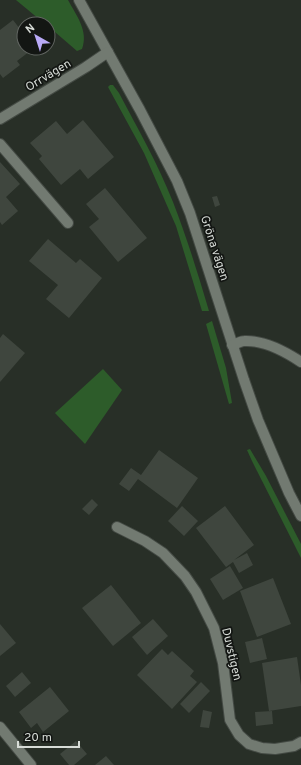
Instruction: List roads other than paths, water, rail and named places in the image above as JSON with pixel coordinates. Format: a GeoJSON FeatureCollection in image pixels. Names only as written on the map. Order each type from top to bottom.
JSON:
{"type":"FeatureCollection","features":[{"type":"Feature","properties":{"kind":"street","name":"Gröna vägen"},"geometry":{"type":"LineString","coordinates":[[80,0],[177,181],[190,213],[232,345],[258,420],[301,516]]}},
{"type":"Feature","properties":{"kind":"street","name":"Orrvägen"},"geometry":{"type":"LineString","coordinates":[[0,119],[108,52]]}},
{"type":"Feature","properties":{"kind":"street"},"geometry":{"type":"LineString","coordinates":[[0,144],[68,223]]}},
{"type":"Feature","properties":{"kind":"street"},"geometry":{"type":"LineString","coordinates":[[232,345],[244,341],[263,344],[285,352],[301,362]]}},
{"type":"Feature","properties":{"kind":"street","name":"Duvstigen"},"geometry":{"type":"LineString","coordinates":[[117,527],[163,553],[185,576],[196,592],[214,628],[223,663],[230,720],[240,735],[249,744],[262,748],[275,749],[294,746],[301,742]]}},
{"type":"Feature","properties":{"kind":"street"},"geometry":{"type":"LineString","coordinates":[[0,727],[30,765]]}}]}
